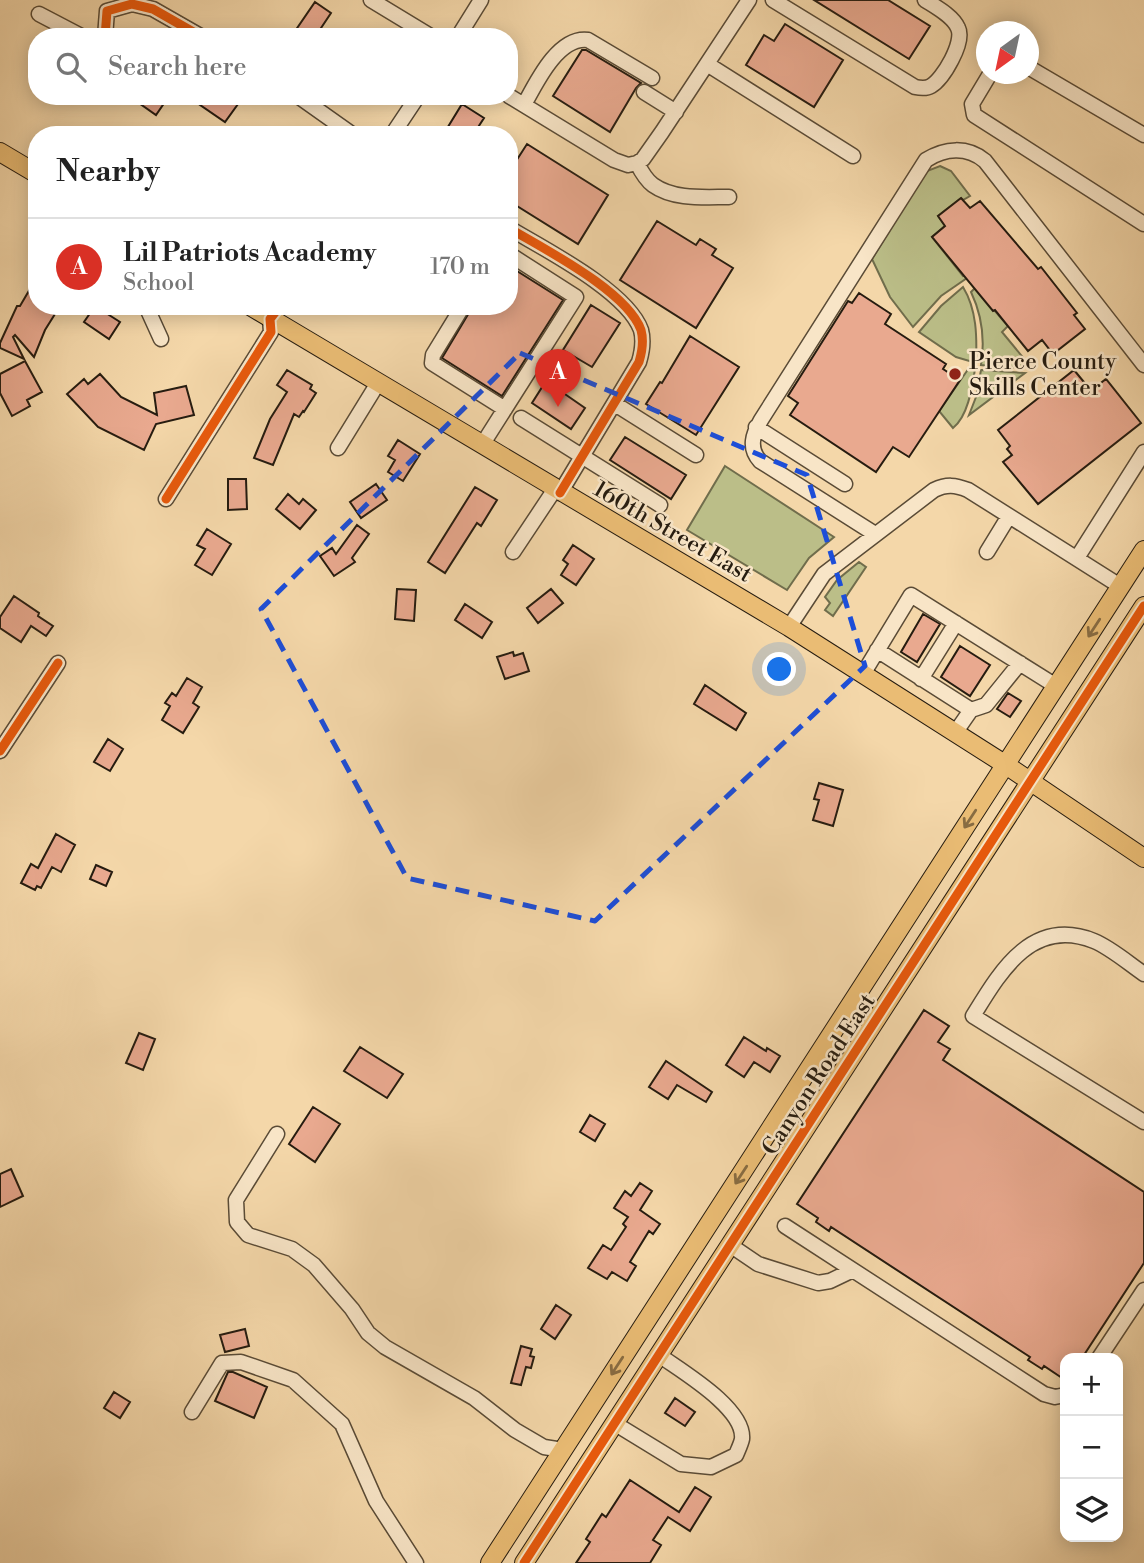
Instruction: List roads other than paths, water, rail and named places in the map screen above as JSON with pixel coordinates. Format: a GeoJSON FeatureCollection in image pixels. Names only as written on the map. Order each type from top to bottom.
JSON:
{"type":"FeatureCollection","features":[{"type":"Feature","properties":{"kind":"main road"},"geometry":{"type":"LineString","coordinates":[[0,152],[28,169]]}},
{"type":"Feature","properties":{"kind":"main road","name":"160th Street East"},"geometry":{"type":"LineString","coordinates":[[278,315],[379,383],[863,674],[1006,765],[1144,858]]}},
{"type":"Feature","properties":{"kind":"main road","name":"Canyon Road East"},"geometry":{"type":"LineString","coordinates":[[491,1563],[1144,550]]}},
{"type":"Feature","properties":{"kind":"main road","name":"Canyon Road East"},"geometry":{"type":"LineString","coordinates":[[524,1563],[1144,606]]}},
{"type":"Feature","properties":{"kind":"street"},"geometry":{"type":"LineString","coordinates":[[372,0],[417,28]]}},
{"type":"Feature","properties":{"kind":"street"},"geometry":{"type":"LineString","coordinates":[[464,28],[481,0]]}},
{"type":"Feature","properties":{"kind":"street"},"geometry":{"type":"LineString","coordinates":[[518,101],[614,160],[628,165],[637,163],[643,159],[676,112],[749,0]]}},
{"type":"Feature","properties":{"kind":"street"},"geometry":{"type":"LineString","coordinates":[[773,0],[915,87],[923,88],[930,86],[940,76],[961,40],[953,20],[925,0]]}},
{"type":"Feature","properties":{"kind":"street"},"geometry":{"type":"LineString","coordinates":[[106,28],[107,11],[132,4],[153,9],[186,28]]}},
{"type":"Feature","properties":{"kind":"street"},"geometry":{"type":"LineString","coordinates":[[39,14],[66,28]]}},
{"type":"Feature","properties":{"kind":"street"},"geometry":{"type":"LineString","coordinates":[[524,105],[540,77],[566,44],[580,39],[588,40],[652,78]]}},
{"type":"Feature","properties":{"kind":"street"},"geometry":{"type":"LineString","coordinates":[[707,64],[853,156]]}},
{"type":"Feature","properties":{"kind":"street"},"geometry":{"type":"LineString","coordinates":[[1039,73],[1144,135]]}},
{"type":"Feature","properties":{"kind":"street"},"geometry":{"type":"LineString","coordinates":[[984,84],[972,104],[974,115],[1144,224]]}},
{"type":"Feature","properties":{"kind":"street"},"geometry":{"type":"LineString","coordinates":[[644,92],[676,112]]}},
{"type":"Feature","properties":{"kind":"street"},"geometry":{"type":"LineString","coordinates":[[311,105],[340,126]]}},
{"type":"Feature","properties":{"kind":"street"},"geometry":{"type":"LineString","coordinates":[[398,126],[412,105]]}},
{"type":"Feature","properties":{"kind":"street"},"geometry":{"type":"LineString","coordinates":[[875,534],[760,461],[752,450],[757,427],[926,160],[953,150],[972,153],[985,162],[1144,365]]}},
{"type":"Feature","properties":{"kind":"street"},"geometry":{"type":"LineString","coordinates":[[637,163],[652,185],[668,192],[698,197],[729,197]]}},
{"type":"Feature","properties":{"kind":"street"},"geometry":{"type":"LineString","coordinates":[[513,552],[582,456],[639,362],[643,349],[640,330],[618,300],[591,278],[518,233]]}},
{"type":"Feature","properties":{"kind":"street"},"geometry":{"type":"LineString","coordinates":[[482,445],[576,297],[518,260]]}},
{"type":"Feature","properties":{"kind":"street"},"geometry":{"type":"LineString","coordinates":[[150,315],[161,339]]}},
{"type":"Feature","properties":{"kind":"street"},"geometry":{"type":"LineString","coordinates":[[166,499],[271,332],[275,315]]}},
{"type":"Feature","properties":{"kind":"street"},"geometry":{"type":"LineString","coordinates":[[457,315],[433,355],[432,363],[505,410]]}},
{"type":"Feature","properties":{"kind":"street"},"geometry":{"type":"LineString","coordinates":[[338,448],[379,383]]}},
{"type":"Feature","properties":{"kind":"street"},"geometry":{"type":"LineString","coordinates":[[615,404],[696,454]]}},
{"type":"Feature","properties":{"kind":"street"},"geometry":{"type":"LineString","coordinates":[[521,418],[660,505]]}},
{"type":"Feature","properties":{"kind":"street"},"geometry":{"type":"LineString","coordinates":[[757,427],[845,484]]}},
{"type":"Feature","properties":{"kind":"street"},"geometry":{"type":"LineString","coordinates":[[1077,558],[1144,452]]}},
{"type":"Feature","properties":{"kind":"street"},"geometry":{"type":"LineString","coordinates":[[789,628],[824,574],[944,485],[968,490],[1121,586]]}},
{"type":"Feature","properties":{"kind":"street"},"geometry":{"type":"LineString","coordinates":[[987,552],[1009,516]]}},
{"type":"Feature","properties":{"kind":"street"},"geometry":{"type":"LineString","coordinates":[[863,674],[911,595],[1056,686]]}},
{"type":"Feature","properties":{"kind":"street"},"geometry":{"type":"LineString","coordinates":[[921,679],[956,623]]}},
{"type":"Feature","properties":{"kind":"street"},"geometry":{"type":"LineString","coordinates":[[877,650],[971,710]]}},
{"type":"Feature","properties":{"kind":"street"},"geometry":{"type":"LineString","coordinates":[[0,751],[58,663]]}},
{"type":"Feature","properties":{"kind":"street"},"geometry":{"type":"LineString","coordinates":[[955,733],[971,710],[986,705],[1020,663]]}},
{"type":"Feature","properties":{"kind":"street"},"geometry":{"type":"LineString","coordinates":[[1144,974],[1096,941],[1073,936],[1050,938],[1027,947],[1007,963],[973,1016],[1144,1122]]}},
{"type":"Feature","properties":{"kind":"street"},"geometry":{"type":"LineString","coordinates":[[276,1134],[236,1200],[237,1223],[248,1234],[292,1249],[314,1265],[352,1309],[368,1333],[385,1347],[474,1398],[515,1430],[544,1447],[563,1450]]}},
{"type":"Feature","properties":{"kind":"street"},"geometry":{"type":"LineString","coordinates":[[785,1226],[1044,1394],[1060,1396]]}},
{"type":"Feature","properties":{"kind":"street"},"geometry":{"type":"LineString","coordinates":[[730,1245],[758,1264],[818,1283],[830,1281],[853,1270]]}},
{"type":"Feature","properties":{"kind":"street"},"geometry":{"type":"LineString","coordinates":[[1102,1353],[1144,1290]]}},
{"type":"Feature","properties":{"kind":"street"},"geometry":{"type":"LineString","coordinates":[[614,1423],[681,1464],[711,1467],[736,1455],[742,1438],[737,1420],[718,1398],[659,1355]]}},
{"type":"Feature","properties":{"kind":"street"},"geometry":{"type":"LineString","coordinates":[[192,1412],[222,1363],[241,1362],[293,1380],[342,1424],[376,1500],[415,1563]]}},
{"type":"Feature","properties":{"kind":"place","name":"Pierce County Skills Center"},"geometry":{"type":"Point","coordinates":[955,374]}},
{"type":"Feature","properties":{"kind":"place","name":"Lil Patriots Academy"},"geometry":{"type":"Point","coordinates":[558,407]}}]}
